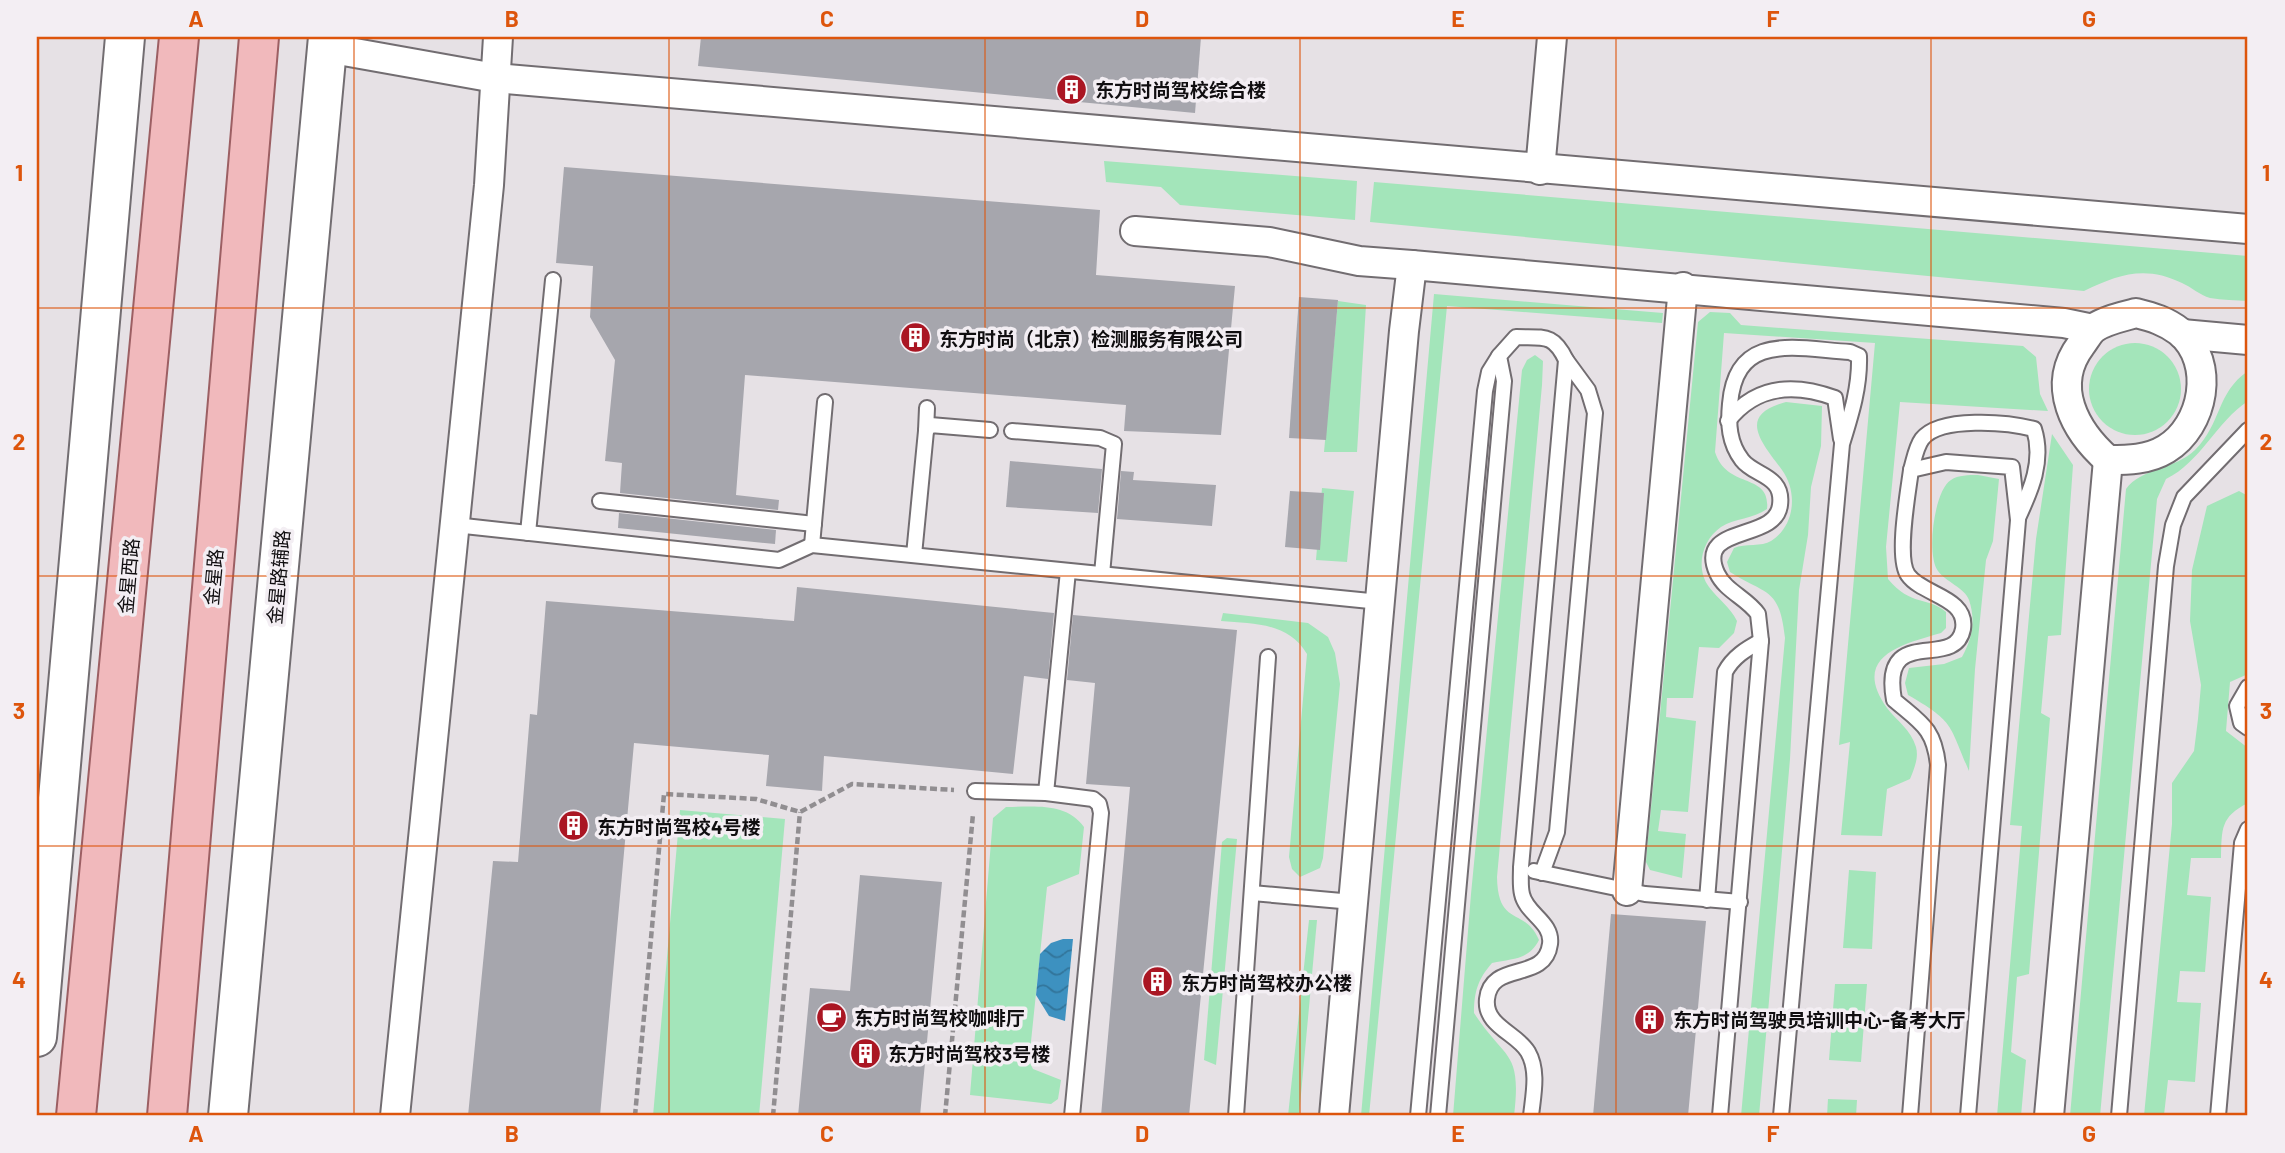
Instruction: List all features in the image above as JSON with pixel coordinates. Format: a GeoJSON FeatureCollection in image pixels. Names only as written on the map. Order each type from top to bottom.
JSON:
{"type":"FeatureCollection","features":[{"type":"Feature","properties":{"kind":"main road","name":"金星西路"},"geometry":{"type":"LineString","coordinates":[[76,1116],[179,37]]}},
{"type":"Feature","properties":{"kind":"main road","name":"金星路"},"geometry":{"type":"LineString","coordinates":[[167,1116],[259,37]]}},
{"type":"Feature","properties":{"kind":"street"},"geometry":{"type":"LineString","coordinates":[[37,1037],[125,37]]}},
{"type":"Feature","properties":{"kind":"street"},"geometry":{"type":"LineString","coordinates":[[395,1116],[488,198],[498,37]]}},
{"type":"Feature","properties":{"kind":"street"},"geometry":{"type":"LineString","coordinates":[[1540,170],[1552,37]]}},
{"type":"Feature","properties":{"kind":"street"},"geometry":{"type":"LineString","coordinates":[[326,40],[495,78],[2248,229]]}},
{"type":"Feature","properties":{"kind":"street","name":"金星路辅路"},"geometry":{"type":"LineString","coordinates":[[228,1116],[326,40]]}},
{"type":"Feature","properties":{"kind":"street"},"geometry":{"type":"LineString","coordinates":[[1135,231],[1269,242],[1359,261],[1683,287],[2064,323],[2093,329]]}},
{"type":"Feature","properties":{"kind":"street"},"geometry":{"type":"LineString","coordinates":[[1334,1116],[1412,265]]}},
{"type":"Feature","properties":{"kind":"street"},"geometry":{"type":"LineString","coordinates":[[1627,891],[1683,287]]}},
{"type":"Feature","properties":{"kind":"street"},"geometry":{"type":"LineString","coordinates":[[2136,313],[2158,318],[2182,334],[2200,364],[2202,391],[2197,414],[2185,433],[2165,450],[2138,460],[2108,460],[2090,444],[2076,424],[2066,383],[2071,358],[2093,329],[2112,319],[2136,313]]}},
{"type":"Feature","properties":{"kind":"street"},"geometry":{"type":"LineString","coordinates":[[2182,334],[2248,340]]}},
{"type":"Feature","properties":{"kind":"street"},"geometry":{"type":"LineString","coordinates":[[2049,1116],[2108,460]]}},
{"type":"Feature","properties":{"kind":"lane"},"geometry":{"type":"LineString","coordinates":[[528,533],[553,280]]}},
{"type":"Feature","properties":{"kind":"lane"},"geometry":{"type":"LineString","coordinates":[[1418,1116],[1485,391],[1489,372],[1506,345],[1516,337],[1540,338],[1558,344],[1588,390],[1595,413],[1557,832],[1542,873]]}},
{"type":"Feature","properties":{"kind":"lane"},"geometry":{"type":"LineString","coordinates":[[1720,1116],[1762,641],[1758,614],[1720,578],[1714,561],[1715,549],[1732,536],[1747,533],[1773,519],[1780,506],[1777,486],[1761,471],[1744,463],[1733,446],[1728,421],[1731,392],[1739,367],[1754,354],[1776,347],[1850,352],[1859,356],[1857,397],[1842,444],[1781,1116]]}},
{"type":"Feature","properties":{"kind":"lane"},"geometry":{"type":"LineString","coordinates":[[1438,1116],[1504,381],[1499,356]]}},
{"type":"Feature","properties":{"kind":"lane"},"geometry":{"type":"LineString","coordinates":[[1531,1116],[1534,1080],[1528,1052],[1491,1019],[1487,999],[1495,980],[1503,974],[1536,967],[1548,953],[1550,933],[1522,895],[1521,867],[1566,360]]}},
{"type":"Feature","properties":{"kind":"lane"},"geometry":{"type":"LineString","coordinates":[[1728,421],[1741,404],[1759,393],[1790,390],[1820,393],[1835,398],[1842,444]]}},
{"type":"Feature","properties":{"kind":"lane"},"geometry":{"type":"LineString","coordinates":[[811,545],[825,402]]}},
{"type":"Feature","properties":{"kind":"lane"},"geometry":{"type":"LineString","coordinates":[[914,555],[928,408]]}},
{"type":"Feature","properties":{"kind":"lane"},"geometry":{"type":"LineString","coordinates":[[1910,1116],[1938,765],[1936,743],[1922,722],[1894,700],[1893,667],[1908,654],[1946,647],[1956,640],[1963,629],[1961,615],[1951,603],[1916,583],[1903,563],[1911,470],[1923,438],[1940,425],[1985,424],[2034,429],[2037,439],[2034,484],[2018,520]]}},
{"type":"Feature","properties":{"kind":"lane"},"geometry":{"type":"LineString","coordinates":[[926,431],[930,425],[990,430]]}},
{"type":"Feature","properties":{"kind":"lane"},"geometry":{"type":"LineString","coordinates":[[2119,1116],[2166,566],[2173,525],[2184,497],[2248,430]]}},
{"type":"Feature","properties":{"kind":"lane"},"geometry":{"type":"LineString","coordinates":[[1012,431],[1100,438],[1114,444],[1102,575]]}},
{"type":"Feature","properties":{"kind":"lane"},"geometry":{"type":"LineString","coordinates":[[1911,470],[1945,462],[2012,467],[2018,520],[1968,1116]]}},
{"type":"Feature","properties":{"kind":"lane"},"geometry":{"type":"LineString","coordinates":[[600,501],[814,524]]}},
{"type":"Feature","properties":{"kind":"lane"},"geometry":{"type":"LineString","coordinates":[[455,525],[779,560],[811,545],[1380,602]]}},
{"type":"Feature","properties":{"kind":"lane"},"geometry":{"type":"LineString","coordinates":[[1045,793],[1068,571]]}},
{"type":"Feature","properties":{"kind":"lane"},"geometry":{"type":"LineString","coordinates":[[1707,900],[1725,672],[1744,650],[1762,641]]}},
{"type":"Feature","properties":{"kind":"lane"},"geometry":{"type":"LineString","coordinates":[[1236,1116],[1268,657]]}},
{"type":"Feature","properties":{"kind":"lane"},"geometry":{"type":"LineString","coordinates":[[2248,687],[2237,706],[2241,723],[2248,728]]}},
{"type":"Feature","properties":{"kind":"lane"},"geometry":{"type":"LineString","coordinates":[[975,791],[1045,793],[1093,799],[1099,804],[1101,813],[1072,1116]]}},
{"type":"Feature","properties":{"kind":"lane"},"geometry":{"type":"LineString","coordinates":[[2218,1116],[2242,843],[2248,829]]}},
{"type":"Feature","properties":{"kind":"lane"},"geometry":{"type":"LineString","coordinates":[[1521,867],[1627,891],[1740,902]]}},
{"type":"Feature","properties":{"kind":"lane"},"geometry":{"type":"LineString","coordinates":[[1252,893],[1353,902]]}},
{"type":"Feature","properties":{"kind":"path"},"geometry":{"type":"LineString","coordinates":[[635,1116],[664,794],[756,799],[800,812],[852,784],[975,791],[945,1116]]}},
{"type":"Feature","properties":{"kind":"path"},"geometry":{"type":"LineString","coordinates":[[773,1116],[800,812]]}},
{"type":"Feature","properties":{"kind":"green space"},"geometry":{"type":"Polygon","coordinates":[[[1104,161],[1357,181],[1355,220],[1180,205],[1161,187],[1106,182],[1104,161]]]}},
{"type":"Feature","properties":{"kind":"green space"},"geometry":{"type":"Polygon","coordinates":[[[1374,182],[2248,256],[2248,301],[2210,298],[2169,277],[2156,274],[2120,276],[2084,291],[1370,222],[1374,182]]]}},
{"type":"Feature","properties":{"kind":"green space"},"geometry":{"type":"Polygon","coordinates":[[[1434,294],[1663,313],[1662,323],[1447,306],[1369,1116],[1361,1116],[1434,294]]]}},
{"type":"Feature","properties":{"kind":"green space"},"geometry":{"type":"Polygon","coordinates":[[[1338,301],[1366,305],[1357,452],[1324,452],[1338,301]]]}},
{"type":"Feature","properties":{"kind":"green space"},"geometry":{"type":"Polygon","coordinates":[[[1710,312],[1730,313],[1741,325],[2023,346],[2036,357],[2040,394],[2048,411],[1900,402],[1886,547],[1888,579],[1904,594],[1933,604],[1946,612],[1946,628],[1941,633],[1897,648],[1878,664],[1874,676],[1877,690],[1887,708],[1914,741],[1916,763],[1910,779],[1887,789],[1882,836],[1841,835],[1850,742],[1839,745],[1875,343],[1724,333],[1715,452],[1729,472],[1762,490],[1767,509],[1721,527],[1709,539],[1703,555],[1702,571],[1709,587],[1737,621],[1734,633],[1719,648],[1699,647],[1693,698],[1667,698],[1666,717],[1696,721],[1688,812],[1661,810],[1658,831],[1686,834],[1682,878],[1650,870],[1646,862],[1698,322],[1710,312]]]}},
{"type":"Feature","properties":{"kind":"green space"},"geometry":{"type":"Polygon","coordinates":[[[2135,343],[2152,347],[2167,357],[2177,372],[2181,389],[2177,406],[2167,421],[2152,431],[2135,435],[2118,431],[2103,421],[2093,406],[2089,389],[2093,372],[2103,357],[2118,347],[2135,343]]]}},
{"type":"Feature","properties":{"kind":"green space"},"geometry":{"type":"Polygon","coordinates":[[[1535,355],[1543,361],[1542,385],[1497,877],[1502,904],[1526,923],[1539,940],[1525,955],[1492,963],[1480,980],[1475,999],[1474,1013],[1509,1057],[1513,1067],[1516,1094],[1514,1116],[1453,1116],[1471,894],[1522,370],[1527,360],[1535,355]]]}},
{"type":"Feature","properties":{"kind":"green space"},"geometry":{"type":"Polygon","coordinates":[[[2248,371],[2248,401],[2227,420],[2189,463],[2166,479],[2157,499],[2100,1116],[2070,1116],[2126,489],[2140,477],[2178,461],[2195,450],[2204,440],[2230,389],[2248,371]]]}},
{"type":"Feature","properties":{"kind":"green space"},"geometry":{"type":"Polygon","coordinates":[[[1786,402],[1822,406],[1821,446],[1811,487],[1808,535],[1799,590],[1790,759],[1759,1116],[1741,1116],[1785,638],[1775,601],[1763,590],[1730,572],[1727,562],[1734,548],[1771,541],[1779,535],[1789,518],[1792,498],[1787,479],[1761,440],[1757,422],[1761,414],[1786,402]]]}},
{"type":"Feature","properties":{"kind":"green space"},"geometry":{"type":"Polygon","coordinates":[[[2052,434],[2073,465],[2061,635],[2048,636],[2041,713],[2050,718],[2029,974],[2017,977],[2011,1052],[2026,1060],[2021,1116],[1997,1116],[2022,826],[2010,825],[2036,539],[2052,434]]]}},
{"type":"Feature","properties":{"kind":"green space"},"geometry":{"type":"Polygon","coordinates":[[[1978,475],[1999,479],[1993,541],[1986,560],[1975,669],[1969,771],[1949,726],[1935,712],[1908,695],[1905,683],[1909,668],[1944,664],[1962,657],[1968,643],[1972,630],[1969,600],[1964,592],[1938,571],[1934,563],[1932,538],[1936,509],[1945,486],[1957,477],[1978,475]]]}},
{"type":"Feature","properties":{"kind":"green space"},"geometry":{"type":"Polygon","coordinates":[[[1322,488],[1354,491],[1347,562],[1316,560],[1322,488]]]}},
{"type":"Feature","properties":{"kind":"green space"},"geometry":{"type":"Polygon","coordinates":[[[2239,491],[2248,496],[2248,674],[2230,682],[2226,731],[2248,748],[2248,803],[2232,813],[2224,825],[2221,858],[2191,858],[2187,895],[2211,897],[2205,972],[2180,971],[2177,1002],[2201,1003],[2195,1082],[2168,1080],[2164,1115],[2171,1116],[2144,1116],[2172,824],[2172,783],[2194,751],[2201,685],[2190,621],[2192,570],[2207,506],[2239,491]]]}},
{"type":"Feature","properties":{"kind":"green space"},"geometry":{"type":"Polygon","coordinates":[[[1223,613],[1308,623],[1328,637],[1335,653],[1340,684],[1323,858],[1320,868],[1300,877],[1292,869],[1289,857],[1307,654],[1290,636],[1280,630],[1258,624],[1221,621],[1223,613]]]}},
{"type":"Feature","properties":{"kind":"green space"},"geometry":{"type":"Polygon","coordinates":[[[1006,807],[1059,810],[1077,819],[1084,827],[1079,874],[1047,887],[1029,1061],[1033,1069],[1061,1080],[1058,1099],[1051,1104],[970,1095],[993,818],[1006,807]]]}},
{"type":"Feature","properties":{"kind":"green space"},"geometry":{"type":"Polygon","coordinates":[[[680,810],[785,819],[759,1116],[653,1116],[680,810]]]}},
{"type":"Feature","properties":{"kind":"green space"},"geometry":{"type":"Polygon","coordinates":[[[1227,838],[1237,839],[1216,1065],[1204,1060],[1222,842],[1227,838]]]}},
{"type":"Feature","properties":{"kind":"green space"},"geometry":{"type":"Polygon","coordinates":[[[1849,870],[1876,872],[1872,949],[1843,948],[1849,870]]]}},
{"type":"Feature","properties":{"kind":"green space"},"geometry":{"type":"Polygon","coordinates":[[[1309,920],[1317,920],[1299,1116],[1288,1116],[1309,920]]]}},
{"type":"Feature","properties":{"kind":"green space"},"geometry":{"type":"Polygon","coordinates":[[[1835,984],[1867,984],[1861,1062],[1829,1060],[1835,984]]]}},
{"type":"Feature","properties":{"kind":"green space"},"geometry":{"type":"Polygon","coordinates":[[[1828,1099],[1857,1100],[1856,1116],[1827,1116],[1828,1099]]]}},
{"type":"Feature","properties":{"kind":"water"},"geometry":{"type":"Polygon","coordinates":[[[1073,939],[1065,1021],[1049,1016],[1036,995],[1040,954],[1051,943],[1073,939]]]}},
{"type":"Feature","properties":{"kind":"building","name":"东方时尚驾校综合楼"},"geometry":{"type":"Polygon","coordinates":[[[701,37],[1201,37],[1195,113],[698,66],[701,37]]]}},
{"type":"Feature","properties":{"kind":"building","name":"东方时尚（北京）检测服务有限公司"},"geometry":{"type":"Polygon","coordinates":[[[564,167],[1100,210],[1096,275],[1235,286],[1221,435],[1124,431],[1126,405],[745,375],[736,495],[779,500],[778,510],[620,493],[622,463],[605,461],[615,360],[590,317],[593,266],[556,263],[564,167]]]}},
{"type":"Feature","properties":{"kind":"building"},"geometry":{"type":"Polygon","coordinates":[[[1299,297],[1338,300],[1326,440],[1289,438],[1299,297]]]}},
{"type":"Feature","properties":{"kind":"building"},"geometry":{"type":"Polygon","coordinates":[[[1010,461],[1102,469],[1098,513],[1006,507],[1010,461]]]}},
{"type":"Feature","properties":{"kind":"building"},"geometry":{"type":"Polygon","coordinates":[[[1121,471],[1134,472],[1133,480],[1216,485],[1212,526],[1117,519],[1121,471]]]}},
{"type":"Feature","properties":{"kind":"building"},"geometry":{"type":"Polygon","coordinates":[[[1290,491],[1324,493],[1320,550],[1285,547],[1290,491]]]}},
{"type":"Feature","properties":{"kind":"building"},"geometry":{"type":"Polygon","coordinates":[[[619,513],[776,530],[775,544],[618,528],[619,513]]]}},
{"type":"Feature","properties":{"kind":"building","name":"东方时尚驾校4号楼"},"geometry":{"type":"Polygon","coordinates":[[[797,587],[1054,613],[1048,679],[1024,676],[1013,774],[824,756],[822,791],[766,786],[769,755],[634,743],[600,1116],[468,1116],[493,861],[518,862],[530,714],[537,715],[546,601],[794,621],[797,587]]]}},
{"type":"Feature","properties":{"kind":"building","name":"东方时尚驾校办公楼"},"geometry":{"type":"Polygon","coordinates":[[[1073,615],[1237,630],[1189,1116],[1101,1116],[1130,787],[1086,784],[1095,683],[1067,680],[1073,615]]]}},
{"type":"Feature","properties":{"kind":"building","name":"东方时尚驾校3号楼"},"geometry":{"type":"Polygon","coordinates":[[[860,875],[942,882],[920,1116],[798,1116],[810,988],[850,991],[860,875]]]}},
{"type":"Feature","properties":{"kind":"building","name":"东方时尚驾驶员培训中心-备考大厅"},"geometry":{"type":"Polygon","coordinates":[[[1611,914],[1706,921],[1688,1116],[1593,1116],[1611,914]]]}},
{"type":"Feature","properties":{"kind":"place","name":"东方时尚驾校综合楼"},"geometry":{"type":"Point","coordinates":[1072,89]}},
{"type":"Feature","properties":{"kind":"place","name":"东方时尚（北京）检测服务有限公司"},"geometry":{"type":"Point","coordinates":[916,338]}},
{"type":"Feature","properties":{"kind":"place","name":"东方时尚驾校4号楼"},"geometry":{"type":"Point","coordinates":[574,826]}},
{"type":"Feature","properties":{"kind":"place","name":"东方时尚驾校办公楼"},"geometry":{"type":"Point","coordinates":[1158,982]}},
{"type":"Feature","properties":{"kind":"place","name":"东方时尚驾校咖啡厅"},"geometry":{"type":"Point","coordinates":[831,1017]}},
{"type":"Feature","properties":{"kind":"place","name":"东方时尚驾驶员培训中心-备考大厅"},"geometry":{"type":"Point","coordinates":[1650,1019]}},
{"type":"Feature","properties":{"kind":"place","name":"东方时尚驾校3号楼"},"geometry":{"type":"Point","coordinates":[865,1053]}}]}
